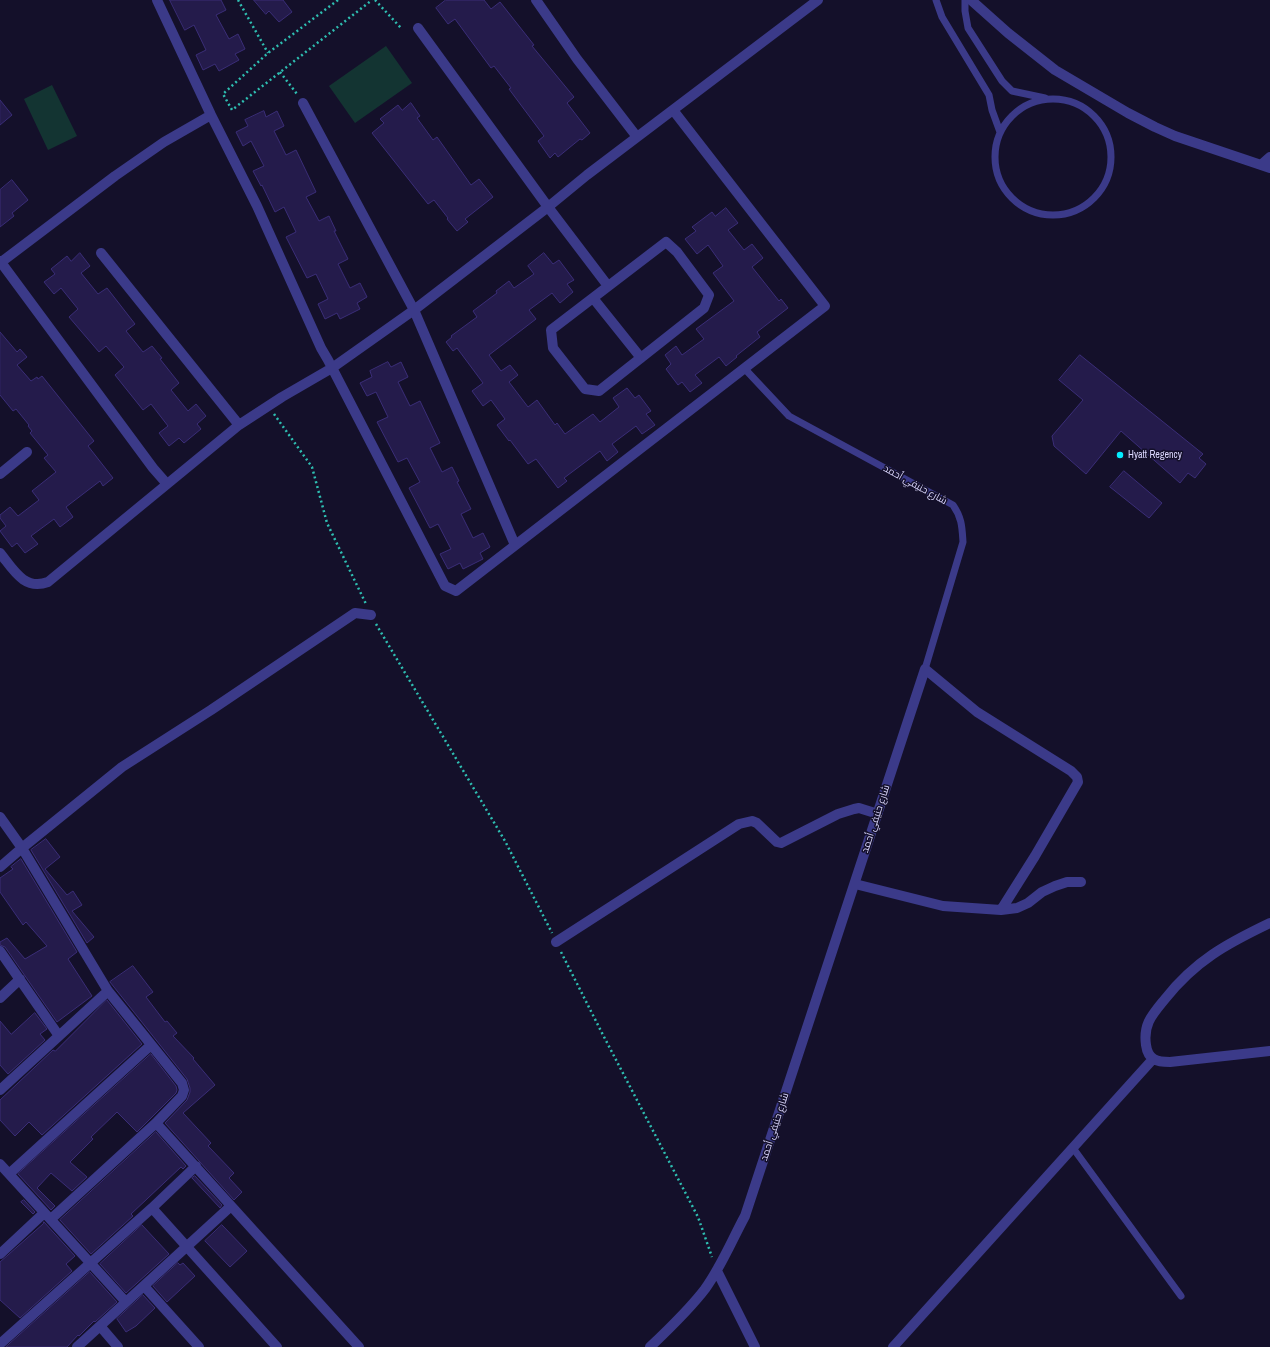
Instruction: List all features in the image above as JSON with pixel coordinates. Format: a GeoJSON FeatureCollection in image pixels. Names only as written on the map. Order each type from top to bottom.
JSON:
{"type":"FeatureCollection","features":[{"type":"Feature","properties":{"kind":"street"},"geometry":{"type":"LineString","coordinates":[[157,0],[256,206],[321,348],[445,586],[456,591],[825,306],[673,110]]}},
{"type":"Feature","properties":{"kind":"street"},"geometry":{"type":"LineString","coordinates":[[536,0],[578,59],[637,137]]}},
{"type":"Feature","properties":{"kind":"street"},"geometry":{"type":"LineString","coordinates":[[0,553],[25,581],[40,585],[48,582],[240,425],[332,368],[414,310],[637,137],[818,0]]}},
{"type":"Feature","properties":{"kind":"street"},"geometry":{"type":"LineString","coordinates":[[971,0],[1036,56],[1055,70],[1155,127],[1175,136],[1266,167],[1270,157]]}},
{"type":"Feature","properties":{"kind":"street"},"geometry":{"type":"LineString","coordinates":[[418,28],[548,207],[608,286]]}},
{"type":"Feature","properties":{"kind":"street"},"geometry":{"type":"LineString","coordinates":[[303,103],[414,310],[515,545]]}},
{"type":"Feature","properties":{"kind":"street"},"geometry":{"type":"LineString","coordinates":[[166,484],[0,262],[164,142],[211,115]]}},
{"type":"Feature","properties":{"kind":"street"},"geometry":{"type":"LineString","coordinates":[[666,242],[677,252],[709,295],[704,308],[599,391],[585,389],[553,348],[551,330],[608,286],[666,242]]}},
{"type":"Feature","properties":{"kind":"street"},"geometry":{"type":"LineString","coordinates":[[101,253],[240,425]]}},
{"type":"Feature","properties":{"kind":"street"},"geometry":{"type":"LineString","coordinates":[[593,298],[641,358]]}},
{"type":"Feature","properties":{"kind":"street"},"geometry":{"type":"LineString","coordinates":[[0,474],[28,452]]}},
{"type":"Feature","properties":{"kind":"street"},"geometry":{"type":"LineString","coordinates":[[0,868],[22,848],[122,767],[211,710],[355,613],[371,615]]}},
{"type":"Feature","properties":{"kind":"street"},"geometry":{"type":"LineString","coordinates":[[925,669],[977,712],[1071,771],[1077,777],[1078,782],[1035,856],[1001,910]]}},
{"type":"Feature","properties":{"kind":"street","name":"شارع حنيفي أحمد"},"geometry":{"type":"LineString","coordinates":[[650,1347],[705,1289],[717,1271],[745,1216],[925,669]]}},
{"type":"Feature","properties":{"kind":"street"},"geometry":{"type":"LineString","coordinates":[[556,942],[739,824],[752,821],[777,842],[781,843],[838,814],[854,809],[859,808],[878,814]]}},
{"type":"Feature","properties":{"kind":"street"},"geometry":{"type":"LineString","coordinates":[[0,816],[22,848],[108,991],[184,1086],[182,1096],[156,1123],[0,1254]]}},
{"type":"Feature","properties":{"kind":"street"},"geometry":{"type":"LineString","coordinates":[[855,884],[942,906],[1001,910],[1016,908],[1028,903],[1042,892],[1055,886],[1067,882],[1081,882]]}},
{"type":"Feature","properties":{"kind":"street"},"geometry":{"type":"LineString","coordinates":[[1270,923],[1227,945],[1205,959],[1178,982],[1151,1016],[1146,1029],[1145,1039],[1147,1051],[1153,1059],[1161,1062],[1270,1051]]}},
{"type":"Feature","properties":{"kind":"street"},"geometry":{"type":"LineString","coordinates":[[0,953],[20,979],[59,1036]]}},
{"type":"Feature","properties":{"kind":"street"},"geometry":{"type":"LineString","coordinates":[[0,998],[20,979]]}},
{"type":"Feature","properties":{"kind":"street"},"geometry":{"type":"LineString","coordinates":[[0,1090],[108,991]]}},
{"type":"Feature","properties":{"kind":"street"},"geometry":{"type":"LineString","coordinates":[[9,1174],[151,1045]]}},
{"type":"Feature","properties":{"kind":"street"},"geometry":{"type":"LineString","coordinates":[[893,1347],[1153,1059]]}},
{"type":"Feature","properties":{"kind":"street"},"geometry":{"type":"LineString","coordinates":[[156,1123],[359,1347]]}},
{"type":"Feature","properties":{"kind":"street"},"geometry":{"type":"LineString","coordinates":[[0,1164],[126,1302]]}},
{"type":"Feature","properties":{"kind":"street"},"geometry":{"type":"LineString","coordinates":[[0,1344],[152,1208],[196,1166]]}},
{"type":"Feature","properties":{"kind":"street"},"geometry":{"type":"LineString","coordinates":[[77,1347],[231,1206]]}},
{"type":"Feature","properties":{"kind":"street"},"geometry":{"type":"LineString","coordinates":[[152,1208],[277,1347]]}},
{"type":"Feature","properties":{"kind":"street"},"geometry":{"type":"LineString","coordinates":[[717,1271],[755,1347]]}},
{"type":"Feature","properties":{"kind":"street"},"geometry":{"type":"LineString","coordinates":[[144,1286],[199,1347]]}},
{"type":"Feature","properties":{"kind":"street"},"geometry":{"type":"LineString","coordinates":[[100,1326],[118,1347]]}},
{"type":"Feature","properties":{"kind":"lane"},"geometry":{"type":"LineString","coordinates":[[936,0],[942,17],[988,95],[1000,132]]}},
{"type":"Feature","properties":{"kind":"lane"},"geometry":{"type":"LineString","coordinates":[[965,0],[968,28],[1002,81],[1012,91],[1047,98],[1068,100],[1084,107],[1100,121],[1109,138],[1112,159],[1107,180],[1095,197],[1079,209],[1059,215],[1039,214],[1020,205],[1005,190],[997,172],[995,152],[1000,132],[1011,116],[1028,104],[1047,98]]}},
{"type":"Feature","properties":{"kind":"lane","name":"شارع حنيفي أحمد"},"geometry":{"type":"LineString","coordinates":[[744,368],[789,416],[952,506],[959,514],[963,542],[925,669]]}},
{"type":"Feature","properties":{"kind":"lane"},"geometry":{"type":"LineString","coordinates":[[1073,1148],[1181,1296]]}},
{"type":"Feature","properties":{"kind":"path"},"geometry":{"type":"LineString","coordinates":[[238,0],[268,53]]}},
{"type":"Feature","properties":{"kind":"path"},"geometry":{"type":"LineString","coordinates":[[338,0],[268,53],[223,94],[232,110],[372,0]]}},
{"type":"Feature","properties":{"kind":"path"},"geometry":{"type":"LineString","coordinates":[[375,0],[401,28]]}},
{"type":"Feature","properties":{"kind":"path"},"geometry":{"type":"LineString","coordinates":[[280,72],[303,103]]}},
{"type":"Feature","properties":{"kind":"path"},"geometry":{"type":"LineString","coordinates":[[269,406],[312,468],[327,523],[371,615]]}},
{"type":"Feature","properties":{"kind":"green space"},"geometry":{"type":"Polygon","coordinates":[[[386,46],[412,83],[355,123],[329,86],[386,46]]]}},
{"type":"Feature","properties":{"kind":"green space"},"geometry":{"type":"Polygon","coordinates":[[[52,85],[77,136],[48,150],[24,99],[52,85]]]}},
{"type":"Feature","properties":{"kind":"building"},"geometry":{"type":"Polygon","coordinates":[[[170,0],[221,0],[226,10],[216,15],[229,39],[238,34],[245,49],[235,54],[239,60],[219,71],[215,64],[203,70],[196,55],[206,50],[194,25],[185,30],[170,0]]]}},
{"type":"Feature","properties":{"kind":"building"},"geometry":{"type":"Polygon","coordinates":[[[254,0],[283,0],[292,12],[279,22],[269,11],[266,14],[254,0]]]}},
{"type":"Feature","properties":{"kind":"building"},"geometry":{"type":"Polygon","coordinates":[[[446,0],[484,0],[491,9],[500,2],[534,45],[532,46],[574,97],[567,103],[590,133],[558,157],[555,153],[550,158],[538,141],[544,136],[509,89],[511,88],[494,66],[491,68],[455,19],[448,24],[436,8],[446,0]]]}},
{"type":"Feature","properties":{"kind":"building"},"geometry":{"type":"Polygon","coordinates":[[[0,100],[12,115],[0,125],[0,100]]]}},
{"type":"Feature","properties":{"kind":"building"},"geometry":{"type":"Polygon","coordinates":[[[411,103],[420,116],[417,118],[433,140],[437,137],[471,185],[479,179],[493,197],[465,219],[468,222],[457,231],[434,200],[428,204],[372,133],[384,123],[380,119],[398,105],[402,110],[411,103]]]}},
{"type":"Feature","properties":{"kind":"building"},"geometry":{"type":"Polygon","coordinates":[[[264,111],[266,117],[277,111],[284,126],[274,131],[286,155],[296,150],[316,192],[306,197],[319,221],[329,216],[336,231],[334,231],[348,259],[338,264],[350,288],[360,283],[367,297],[357,303],[360,309],[340,319],[337,313],[325,319],[318,304],[328,299],[316,274],[307,278],[286,237],[296,232],[284,207],[275,212],[262,185],[261,186],[253,171],[264,166],[251,141],[243,146],[236,132],[248,126],[245,120],[264,111]]]}},
{"type":"Feature","properties":{"kind":"building"},"geometry":{"type":"Polygon","coordinates":[[[12,180],[28,200],[12,213],[14,216],[0,227],[0,190],[12,180]]]}},
{"type":"Feature","properties":{"kind":"building"},"geometry":{"type":"Polygon","coordinates":[[[726,208],[738,223],[728,230],[744,250],[752,244],[763,258],[752,267],[779,301],[781,299],[788,308],[757,332],[760,337],[726,366],[719,357],[695,375],[702,383],[690,392],[682,382],[678,385],[666,369],[671,364],[665,355],[676,346],[682,355],[704,339],[696,329],[734,301],[713,273],[723,266],[708,245],[697,254],[685,239],[696,231],[692,227],[712,212],[715,216],[726,208]]]}},
{"type":"Feature","properties":{"kind":"building"},"geometry":{"type":"Polygon","coordinates":[[[80,253],[90,266],[81,273],[98,294],[107,288],[135,324],[126,331],[143,352],[152,346],[162,358],[160,359],[179,383],[171,390],[188,411],[196,404],[206,416],[197,424],[201,429],[184,443],[179,438],[169,446],[159,433],[168,426],[151,404],[143,410],[115,375],[124,367],[106,346],[99,352],[69,317],[78,309],[61,288],[54,294],[44,282],[55,274],[51,269],[67,256],[71,261],[80,253]]]}},
{"type":"Feature","properties":{"kind":"building"},"geometry":{"type":"Polygon","coordinates":[[[544,253],[553,264],[559,260],[574,280],[567,284],[573,292],[560,303],[552,293],[529,310],[536,319],[489,355],[501,371],[510,365],[518,375],[509,382],[528,407],[537,400],[555,425],[557,423],[565,434],[593,414],[600,422],[619,407],[613,398],[627,388],[635,398],[639,395],[651,411],[646,414],[655,425],[642,434],[636,426],[612,444],[618,452],[607,461],[600,451],[564,478],[567,481],[558,488],[536,459],[528,464],[510,440],[509,441],[497,425],[505,419],[491,400],[483,406],[472,391],[483,383],[457,348],[453,351],[446,342],[452,337],[451,336],[477,317],[473,311],[497,293],[496,291],[509,281],[514,288],[534,274],[528,266],[544,253]]]}},
{"type":"Feature","properties":{"kind":"building"},"geometry":{"type":"Polygon","coordinates":[[[0,332],[17,352],[20,349],[27,357],[17,365],[31,381],[42,376],[94,441],[88,446],[113,478],[103,486],[100,481],[66,507],[73,517],[60,527],[54,519],[31,536],[38,544],[25,553],[17,543],[12,547],[0,531],[6,526],[0,518],[0,515],[10,507],[18,516],[39,500],[32,491],[56,472],[44,458],[48,455],[30,433],[32,431],[28,426],[29,425],[16,409],[13,411],[0,395],[0,332]]]}},
{"type":"Feature","properties":{"kind":"building"},"geometry":{"type":"Polygon","coordinates":[[[1080,355],[1203,454],[1199,458],[1206,464],[1195,478],[1188,473],[1180,483],[1121,431],[1086,474],[1054,446],[1052,436],[1083,400],[1059,380],[1080,355]]]}},
{"type":"Feature","properties":{"kind":"building"},"geometry":{"type":"Polygon","coordinates":[[[388,362],[391,367],[401,362],[408,377],[398,382],[410,406],[420,401],[440,443],[430,448],[442,472],[452,467],[459,481],[457,482],[471,509],[461,514],[473,538],[483,533],[490,547],[480,553],[483,559],[463,569],[460,563],[448,569],[440,554],[451,549],[438,524],[430,528],[409,488],[420,482],[407,458],[398,462],[377,422],[388,417],[376,392],[367,396],[360,383],[372,377],[370,371],[388,362]]]}},
{"type":"Feature","properties":{"kind":"building"},"geometry":{"type":"Polygon","coordinates":[[[1124,471],[1162,503],[1149,518],[1110,487],[1124,471]]]}},
{"type":"Feature","properties":{"kind":"building"},"geometry":{"type":"Polygon","coordinates":[[[46,839],[60,857],[45,869],[67,895],[73,891],[82,905],[72,911],[94,937],[87,943],[31,850],[46,839]]]}},
{"type":"Feature","properties":{"kind":"building"},"geometry":{"type":"Polygon","coordinates":[[[21,859],[77,952],[68,959],[92,996],[57,1022],[5,947],[0,945],[0,942],[7,938],[25,959],[47,946],[26,922],[23,925],[0,892],[0,878],[13,869],[11,867],[21,859]]]}},
{"type":"Feature","properties":{"kind":"building"},"geometry":{"type":"Polygon","coordinates":[[[133,966],[153,992],[146,997],[165,1022],[167,1021],[177,1033],[173,1036],[194,1058],[193,1059],[215,1085],[183,1113],[211,1143],[208,1146],[234,1173],[229,1178],[242,1192],[234,1200],[165,1123],[187,1100],[190,1088],[187,1079],[110,982],[133,966]]]}},
{"type":"Feature","properties":{"kind":"building"},"geometry":{"type":"Polygon","coordinates":[[[107,1000],[142,1044],[42,1135],[29,1122],[15,1136],[0,1120],[0,1100],[53,1050],[55,1051],[107,1000]]]}},
{"type":"Feature","properties":{"kind":"building"},"geometry":{"type":"Polygon","coordinates":[[[35,1013],[47,1029],[40,1034],[45,1040],[8,1074],[0,1065],[0,1021],[11,1034],[35,1013]]]}},
{"type":"Feature","properties":{"kind":"building"},"geometry":{"type":"Polygon","coordinates":[[[151,1054],[176,1086],[176,1093],[137,1132],[117,1112],[91,1137],[93,1139],[70,1162],[87,1177],[72,1191],[51,1173],[37,1188],[55,1206],[51,1210],[18,1174],[151,1054]]]}},
{"type":"Feature","properties":{"kind":"building"},"geometry":{"type":"Polygon","coordinates":[[[156,1132],[186,1166],[183,1169],[181,1167],[131,1214],[133,1216],[91,1254],[60,1220],[156,1132]]]}},
{"type":"Feature","properties":{"kind":"building"},"geometry":{"type":"Polygon","coordinates":[[[195,1176],[222,1205],[220,1208],[192,1178],[195,1176]]]}},
{"type":"Feature","properties":{"kind":"building"},"geometry":{"type":"Polygon","coordinates":[[[24,1200],[35,1212],[33,1214],[21,1202],[24,1200]]]}},
{"type":"Feature","properties":{"kind":"building"},"geometry":{"type":"Polygon","coordinates":[[[44,1222],[75,1256],[66,1264],[72,1271],[20,1318],[0,1300],[0,1262],[44,1222]]]}},
{"type":"Feature","properties":{"kind":"building"},"geometry":{"type":"Polygon","coordinates":[[[142,1225],[169,1254],[126,1293],[100,1264],[142,1225]]]}},
{"type":"Feature","properties":{"kind":"building"},"geometry":{"type":"Polygon","coordinates":[[[222,1225],[247,1251],[230,1267],[205,1241],[222,1225]]]}},
{"type":"Feature","properties":{"kind":"building"},"geometry":{"type":"Polygon","coordinates":[[[178,1263],[180,1265],[183,1263],[195,1276],[167,1302],[153,1286],[178,1263]]]}},
{"type":"Feature","properties":{"kind":"building"},"geometry":{"type":"Polygon","coordinates":[[[90,1272],[117,1302],[79,1336],[78,1335],[67,1347],[6,1347],[90,1272]]]}},
{"type":"Feature","properties":{"kind":"building"},"geometry":{"type":"Polygon","coordinates":[[[143,1295],[155,1308],[136,1326],[126,1332],[117,1319],[143,1295]]]}},
{"type":"Feature","properties":{"kind":"place","name":"Hyatt Regency"},"geometry":{"type":"Point","coordinates":[1120,455]}}]}
